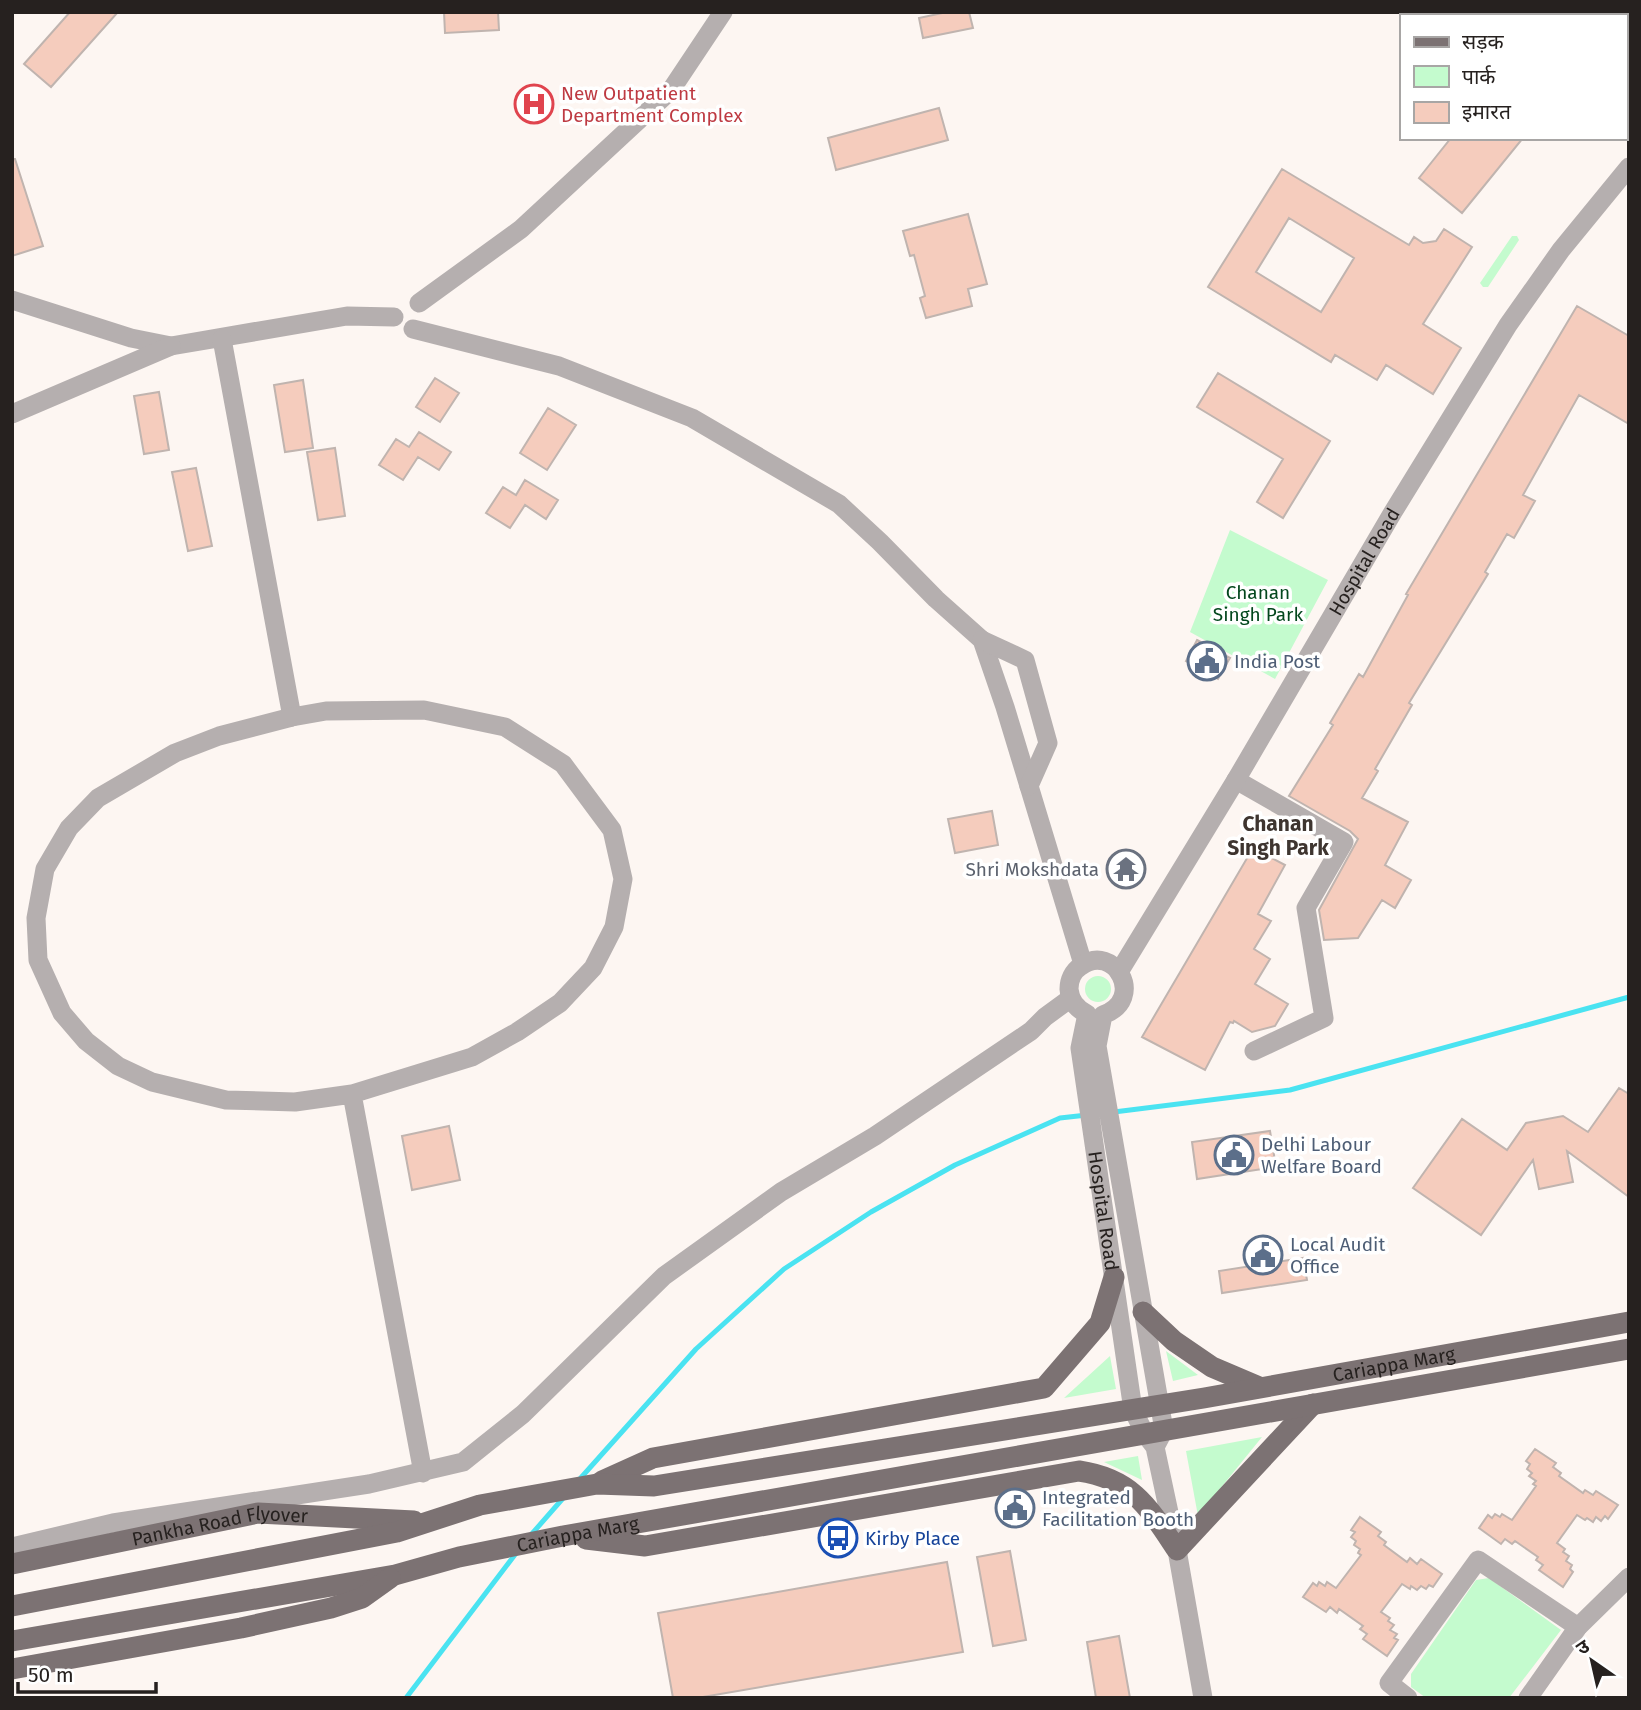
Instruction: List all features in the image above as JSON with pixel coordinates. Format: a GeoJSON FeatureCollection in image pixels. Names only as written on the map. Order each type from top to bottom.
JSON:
{"type":"FeatureCollection","features":[{"type":"Feature","properties":{"kind":"main road"},"geometry":{"type":"LineString","coordinates":[[597,1484],[653,1458],[1044,1388],[1100,1323],[1114,1277]]}},
{"type":"Feature","properties":{"kind":"main road"},"geometry":{"type":"LineString","coordinates":[[1143,1312],[1174,1341],[1212,1367],[1259,1387]]}},
{"type":"Feature","properties":{"kind":"main road","name":"Cariappa Marg"},"geometry":{"type":"LineString","coordinates":[[12,1606],[397,1532],[480,1505],[597,1484],[654,1486],[1133,1410],[1629,1322]]}},
{"type":"Feature","properties":{"kind":"main road"},"geometry":{"type":"LineString","coordinates":[[1575,1331],[1580,1357]]}},
{"type":"Feature","properties":{"kind":"main road","name":"Cariappa Marg"},"geometry":{"type":"LineString","coordinates":[[12,1641],[395,1575],[460,1557],[563,1536],[1155,1437],[1313,1404],[1629,1349]]}},
{"type":"Feature","properties":{"kind":"main road"},"geometry":{"type":"LineString","coordinates":[[563,1536],[645,1546],[1079,1471],[1110,1478],[1136,1494],[1149,1507],[1177,1550],[1313,1404]]}},
{"type":"Feature","properties":{"kind":"main road","name":"Pankha Road Flyover"},"geometry":{"type":"LineString","coordinates":[[12,1564],[258,1513],[429,1522]]}},
{"type":"Feature","properties":{"kind":"main road"},"geometry":{"type":"LineString","coordinates":[[12,1669],[241,1628],[331,1608],[362,1598],[395,1575]]}},
{"type":"Feature","properties":{"kind":"street"},"geometry":{"type":"LineString","coordinates":[[419,303],[521,229],[671,90],[723,12]]}},
{"type":"Feature","properties":{"kind":"street","name":"Hospital Road"},"geometry":{"type":"LineString","coordinates":[[1119,972],[1237,780],[1394,512],[1508,325],[1561,250],[1629,167]]}},
{"type":"Feature","properties":{"kind":"street"},"geometry":{"type":"LineString","coordinates":[[12,300],[131,338],[172,346]]}},
{"type":"Feature","properties":{"kind":"street"},"geometry":{"type":"LineString","coordinates":[[12,414],[172,346],[347,316],[394,317]]}},
{"type":"Feature","properties":{"kind":"street"},"geometry":{"type":"LineString","coordinates":[[413,329],[559,366],[692,418],[839,504],[982,640],[1025,660],[1048,743],[1030,786]]}},
{"type":"Feature","properties":{"kind":"street"},"geometry":{"type":"LineString","coordinates":[[222,339],[292,716]]}},
{"type":"Feature","properties":{"kind":"street"},"geometry":{"type":"LineString","coordinates":[[982,640],[1030,786],[1083,964]]}},
{"type":"Feature","properties":{"kind":"street"},"geometry":{"type":"LineString","coordinates":[[424,710],[505,727],[563,764],[612,830],[623,878],[614,927],[593,968],[560,1003],[517,1032],[472,1057],[352,1094],[295,1102],[226,1100],[152,1082],[118,1066],[86,1041],[62,1013],[38,960],[36,918],[45,869],[69,828],[99,798],[175,753],[219,736],[292,716],[326,711],[424,710]]}},
{"type":"Feature","properties":{"kind":"street"},"geometry":{"type":"LineString","coordinates":[[1237,780],[1344,842],[1306,908],[1324,1018],[1254,1051]]}},
{"type":"Feature","properties":{"kind":"street"},"geometry":{"type":"LineString","coordinates":[[1091,961],[1107,962],[1119,972],[1125,986],[1121,1002],[1110,1013],[1095,1015],[1080,1011],[1071,998],[1072,975],[1083,964],[1091,961]]}},
{"type":"Feature","properties":{"kind":"street"},"geometry":{"type":"LineString","coordinates":[[12,1547],[113,1523],[369,1484],[463,1462],[523,1414],[664,1276],[781,1192],[875,1136],[1031,1031],[1071,998]]}},
{"type":"Feature","properties":{"kind":"street","name":"Hospital Road"},"geometry":{"type":"LineString","coordinates":[[1095,1015],[1080,1048],[1092,1067],[1104,1146],[1114,1277],[1133,1410],[1155,1437]]}},
{"type":"Feature","properties":{"kind":"street"},"geometry":{"type":"LineString","coordinates":[[352,1094],[423,1473]]}},
{"type":"Feature","properties":{"kind":"street","name":"Hospital Road"},"geometry":{"type":"LineString","coordinates":[[1104,1146],[1143,1312],[1160,1405],[1155,1437]]}},
{"type":"Feature","properties":{"kind":"street"},"geometry":{"type":"LineString","coordinates":[[1155,1437],[1203,1698]]}},
{"type":"Feature","properties":{"kind":"street"},"geometry":{"type":"LineString","coordinates":[[1408,1698],[1389,1683],[1478,1560],[1578,1627]]}},
{"type":"Feature","properties":{"kind":"street"},"geometry":{"type":"LineString","coordinates":[[1528,1698],[1578,1627],[1629,1577]]}},
{"type":"Feature","properties":{"kind":"green space"},"geometry":{"type":"Polygon","coordinates":[[[1512,236],[1517,236],[1519,240],[1488,287],[1483,287],[1480,283],[1512,236]]]}},
{"type":"Feature","properties":{"kind":"green space","name":"Chanan Singh Park"},"geometry":{"type":"Polygon","coordinates":[[[1230,530],[1328,580],[1275,679],[1190,632],[1230,530]]]}},
{"type":"Feature","properties":{"kind":"green space"},"geometry":{"type":"Polygon","coordinates":[[[1098,976],[1107,980],[1111,989],[1107,998],[1098,1002],[1089,998],[1085,989],[1089,980],[1098,976]]]}},
{"type":"Feature","properties":{"kind":"green space"},"geometry":{"type":"Polygon","coordinates":[[[1166,1351],[1198,1375],[1173,1381],[1166,1351]]]}},
{"type":"Feature","properties":{"kind":"green space"},"geometry":{"type":"Polygon","coordinates":[[[1110,1356],[1116,1389],[1064,1398],[1110,1356]]]}},
{"type":"Feature","properties":{"kind":"green space"},"geometry":{"type":"Polygon","coordinates":[[[1262,1437],[1198,1516],[1186,1451],[1262,1437]]]}},
{"type":"Feature","properties":{"kind":"green space"},"geometry":{"type":"Polygon","coordinates":[[[1138,1456],[1142,1480],[1104,1462],[1138,1456]]]}},
{"type":"Feature","properties":{"kind":"green space"},"geometry":{"type":"Polygon","coordinates":[[[1489,1578],[1561,1630],[1509,1698],[1426,1698],[1411,1687],[1411,1674],[1476,1580],[1489,1578]]]}},
{"type":"Feature","properties":{"kind":"building"},"geometry":{"type":"Polygon","coordinates":[[[70,12],[118,12],[51,87],[24,64],[70,12]]]}},
{"type":"Feature","properties":{"kind":"building"},"geometry":{"type":"Polygon","coordinates":[[[444,12],[498,12],[499,30],[445,33],[444,12]]]}},
{"type":"Feature","properties":{"kind":"building"},"geometry":{"type":"Polygon","coordinates":[[[947,12],[969,12],[973,28],[923,38],[919,18],[947,12]]]}},
{"type":"Feature","properties":{"kind":"building"},"geometry":{"type":"Polygon","coordinates":[[[939,108],[948,140],[836,170],[828,138],[939,108]]]}},
{"type":"Feature","properties":{"kind":"building"},"geometry":{"type":"Polygon","coordinates":[[[1449,140],[1521,140],[1462,213],[1419,178],[1449,140]]]}},
{"type":"Feature","properties":{"kind":"building"},"geometry":{"type":"Polygon","coordinates":[[[12,159],[15,159],[43,246],[12,256],[12,159]]]}},
{"type":"Feature","properties":{"kind":"building"},"geometry":{"type":"Polygon","coordinates":[[[1282,169],[1409,245],[1414,237],[1423,243],[1436,241],[1444,229],[1472,247],[1423,324],[1461,348],[1433,394],[1386,365],[1377,380],[1335,355],[1331,362],[1208,287],[1282,169]],[[1289,218],[1256,272],[1321,312],[1354,258],[1289,218]]]}},
{"type":"Feature","properties":{"kind":"building"},"geometry":{"type":"Polygon","coordinates":[[[968,214],[987,284],[968,289],[972,306],[926,318],[920,298],[925,296],[914,255],[910,256],[903,231],[968,214]]]}},
{"type":"Feature","properties":{"kind":"building"},"geometry":{"type":"Polygon","coordinates":[[[1577,306],[1629,336],[1629,424],[1579,395],[1523,495],[1535,501],[1514,538],[1507,534],[1485,572],[1488,574],[1409,703],[1412,705],[1375,769],[1378,771],[1362,798],[1408,822],[1385,865],[1411,880],[1395,908],[1382,900],[1358,938],[1324,940],[1319,910],[1358,839],[1350,831],[1289,796],[1333,725],[1330,723],[1359,674],[1363,677],[1408,595],[1406,594],[1577,306]]]}},
{"type":"Feature","properties":{"kind":"building"},"geometry":{"type":"Polygon","coordinates":[[[1218,373],[1330,441],[1283,518],[1257,502],[1283,459],[1197,407],[1218,373]]]}},
{"type":"Feature","properties":{"kind":"building"},"geometry":{"type":"Polygon","coordinates":[[[435,378],[459,393],[440,422],[416,407],[435,378]]]}},
{"type":"Feature","properties":{"kind":"building"},"geometry":{"type":"Polygon","coordinates":[[[303,380],[313,448],[285,452],[274,385],[303,380]]]}},
{"type":"Feature","properties":{"kind":"building"},"geometry":{"type":"Polygon","coordinates":[[[159,392],[169,450],[144,454],[134,396],[159,392]]]}},
{"type":"Feature","properties":{"kind":"building"},"geometry":{"type":"Polygon","coordinates":[[[548,408],[576,425],[547,470],[520,453],[548,408]]]}},
{"type":"Feature","properties":{"kind":"building"},"geometry":{"type":"Polygon","coordinates":[[[419,432],[451,452],[439,470],[418,457],[403,480],[379,465],[396,439],[409,447],[419,432]]]}},
{"type":"Feature","properties":{"kind":"building"},"geometry":{"type":"Polygon","coordinates":[[[335,448],[345,516],[318,520],[307,452],[335,448]]]}},
{"type":"Feature","properties":{"kind":"building"},"geometry":{"type":"Polygon","coordinates":[[[196,468],[212,546],[188,551],[172,472],[196,468]]]}},
{"type":"Feature","properties":{"kind":"building"},"geometry":{"type":"Polygon","coordinates":[[[525,480],[558,500],[546,519],[525,505],[510,528],[486,513],[503,487],[516,495],[525,480]]]}},
{"type":"Feature","properties":{"kind":"building"},"geometry":{"type":"Polygon","coordinates":[[[1197,640],[1230,658],[1218,679],[1186,661],[1197,640]]]}},
{"type":"Feature","properties":{"kind":"building"},"geometry":{"type":"Polygon","coordinates":[[[992,811],[998,845],[955,853],[948,819],[992,811]]]}},
{"type":"Feature","properties":{"kind":"building"},"geometry":{"type":"Polygon","coordinates":[[[1253,848],[1285,865],[1258,914],[1271,921],[1254,949],[1270,959],[1255,984],[1288,1004],[1275,1026],[1252,1032],[1234,1021],[1230,1022],[1205,1070],[1142,1037],[1253,848]]]}},
{"type":"Feature","properties":{"kind":"building"},"geometry":{"type":"Polygon","coordinates":[[[1619,1088],[1629,1094],[1629,1197],[1567,1151],[1573,1182],[1539,1189],[1533,1160],[1481,1235],[1413,1188],[1462,1119],[1507,1150],[1526,1123],[1563,1116],[1588,1132],[1619,1088]]]}},
{"type":"Feature","properties":{"kind":"building"},"geometry":{"type":"Polygon","coordinates":[[[449,1126],[460,1180],[412,1190],[402,1136],[449,1126]]]}},
{"type":"Feature","properties":{"kind":"building","name":"Delhi Labour Welfare Board"},"geometry":{"type":"Polygon","coordinates":[[[1270,1131],[1276,1167],[1197,1179],[1192,1142],[1270,1131]]]}},
{"type":"Feature","properties":{"kind":"building"},"geometry":{"type":"Polygon","coordinates":[[[1303,1258],[1307,1280],[1222,1293],[1219,1271],[1303,1258]]]}},
{"type":"Feature","properties":{"kind":"building"},"geometry":{"type":"Polygon","coordinates":[[[1535,1449],[1556,1463],[1553,1467],[1561,1473],[1559,1476],[1583,1493],[1585,1490],[1593,1495],[1596,1491],[1618,1505],[1608,1519],[1605,1516],[1601,1521],[1596,1517],[1593,1522],[1587,1518],[1585,1520],[1577,1515],[1557,1543],[1569,1556],[1566,1561],[1572,1565],[1570,1569],[1573,1572],[1563,1587],[1539,1570],[1543,1565],[1536,1560],[1538,1557],[1515,1541],[1512,1544],[1505,1539],[1501,1544],[1479,1528],[1488,1515],[1492,1518],[1495,1514],[1500,1517],[1502,1514],[1512,1520],[1536,1486],[1533,1484],[1536,1481],[1529,1476],[1532,1473],[1527,1469],[1530,1464],[1526,1461],[1535,1449]]]}},
{"type":"Feature","properties":{"kind":"building"},"geometry":{"type":"Polygon","coordinates":[[[1360,1517],[1381,1532],[1378,1536],[1386,1542],[1384,1545],[1407,1562],[1410,1558],[1417,1564],[1421,1559],[1442,1574],[1433,1587],[1429,1585],[1426,1589],[1421,1586],[1417,1590],[1411,1586],[1410,1589],[1402,1584],[1381,1612],[1390,1618],[1388,1621],[1394,1625],[1390,1630],[1397,1634],[1394,1638],[1398,1640],[1387,1656],[1363,1639],[1367,1634],[1360,1629],[1363,1626],[1339,1609],[1337,1613],[1330,1607],[1326,1612],[1303,1597],[1313,1583],[1317,1586],[1319,1582],[1325,1586],[1327,1582],[1336,1588],[1361,1555],[1358,1553],[1360,1549],[1354,1545],[1356,1541],[1351,1537],[1355,1532],[1351,1530],[1360,1517]]]}},
{"type":"Feature","properties":{"kind":"building"},"geometry":{"type":"Polygon","coordinates":[[[1010,1551],[1026,1640],[993,1646],[977,1557],[1010,1551]]]}},
{"type":"Feature","properties":{"kind":"building"},"geometry":{"type":"Polygon","coordinates":[[[947,1562],[963,1652],[697,1698],[673,1698],[658,1613],[947,1562]]]}},
{"type":"Feature","properties":{"kind":"building"},"geometry":{"type":"Polygon","coordinates":[[[1119,1636],[1130,1698],[1096,1698],[1087,1642],[1119,1636]]]}},
{"type":"Feature","properties":{"kind":"waterway"},"geometry":{"type":"LineString","coordinates":[[1114,1112],[1290,1090],[1629,997]]}},
{"type":"Feature","properties":{"kind":"waterway"},"geometry":{"type":"LineString","coordinates":[[578,1481],[696,1349],[784,1269],[871,1212],[955,1165],[1060,1118],[1087,1115]]}},
{"type":"Feature","properties":{"kind":"waterway"},"geometry":{"type":"LineString","coordinates":[[530,1536],[565,1496]]}},
{"type":"Feature","properties":{"kind":"waterway"},"geometry":{"type":"LineString","coordinates":[[406,1698],[517,1552]]}},
{"type":"Feature","properties":{"kind":"place","name":"New Outpatient Department Complex"},"geometry":{"type":"Point","coordinates":[534,104]}},
{"type":"Feature","properties":{"kind":"place","name":"India Post"},"geometry":{"type":"Point","coordinates":[1207,661]}},
{"type":"Feature","properties":{"kind":"place","name":"Shri Mokshdata"},"geometry":{"type":"Point","coordinates":[1126,869]}},
{"type":"Feature","properties":{"kind":"place","name":"Delhi Labour Welfare Board"},"geometry":{"type":"Point","coordinates":[1234,1155]}},
{"type":"Feature","properties":{"kind":"place","name":"Local Audit Office"},"geometry":{"type":"Point","coordinates":[1263,1255]}},
{"type":"Feature","properties":{"kind":"place","name":"Integrated Facilitation Booth"},"geometry":{"type":"Point","coordinates":[1015,1508]}},
{"type":"Feature","properties":{"kind":"place","name":"Kirby Place"},"geometry":{"type":"Point","coordinates":[838,1538]}},
{"type":"Feature","properties":{"kind":"district","name":"Chanan Singh Park"},"geometry":{"type":"Point","coordinates":[1278,836]}}]}
